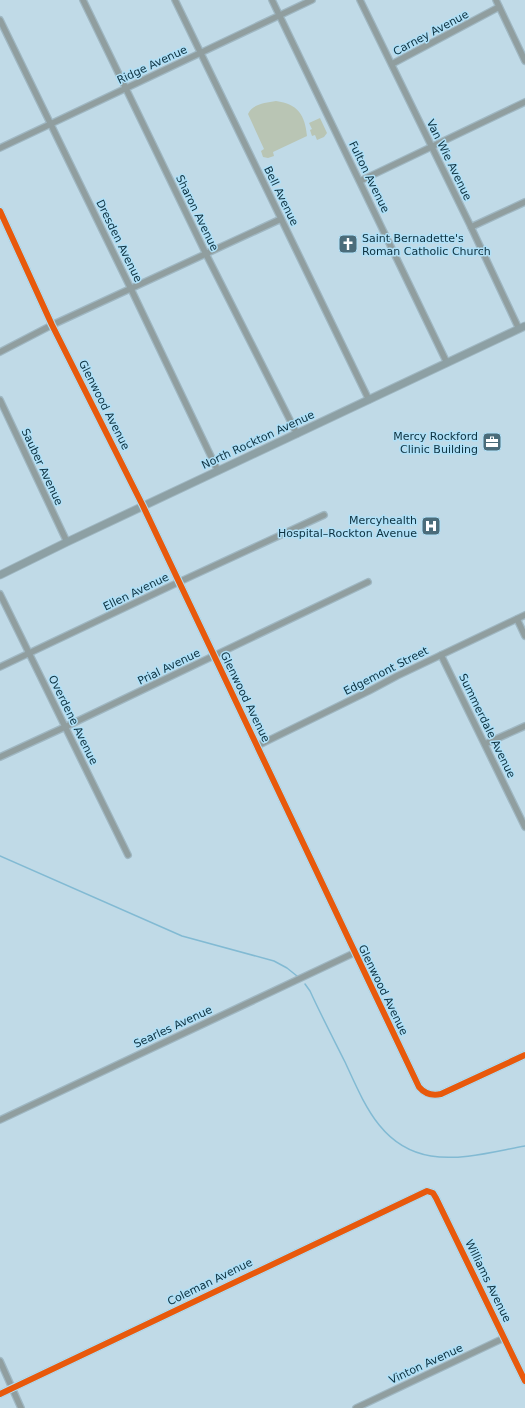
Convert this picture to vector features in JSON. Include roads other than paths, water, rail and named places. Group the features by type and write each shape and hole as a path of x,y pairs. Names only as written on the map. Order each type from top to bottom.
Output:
{"main road":[{"name":"North Rockton Avenue","path":"0,575 143,506 522,328"}],"street":[{"name":"Sharon Avenue","path":"83,0 206,254 298,434"},
{"name":"Bell Avenue","path":"175,0 369,400"},
{"name":"Fulton Avenue","path":"272,0 447,363"},
{"name":"Ridge Avenue","path":"0,148 312,0"},
{"name":"Van Wie Avenue","path":"360,0 522,328"},
{"path":"496,0 525,61"},
{"name":"Carney Avenue","path":"392,64 500,8"},
{"name":"Dresden Avenue","path":"0,20 218,471"},
{"path":"360,181 525,102"},
{"path":"471,227 525,202"},
{"name":"Glenwood Avenue","path":"0,211 52,325 143,506 415,1080 427,1094 441,1094 525,1055"},
{"path":"0,352 52,325 281,219"},
{"name":"Sauber Avenue","path":"0,400 67,542"},
{"name":"Ellen Avenue","path":"0,667 324,515"},
{"name":"Prial Avenue","path":"0,757 66,727 368,582"},
{"name":"Overdene Avenue","path":"0,594 128,856"},
{"name":"Edgemont Street","path":"257,746 525,615"},
{"path":"517,619 525,636"},
{"name":"Summerdale Avenue","path":"441,655 525,827"},
{"path":"484,744 525,726"},
{"name":"Searles Avenue","path":"0,1120 354,953"},
{"name":"Coleman Avenue","path":"0,1394 409,1198 424,1191 430,1191"},
{"name":"Williams Avenue","path":"430,1191 436,1198 525,1382"},
{"name":"Vinton Avenue","path":"356,1408 504,1338"},
{"path":"0,1361 22,1408"}],"waterway":[{"path":"0,856 182,936 274,961 287,968 297,976"},
{"path":"305,984 310,991 367,1108 387,1134 399,1144 414,1151 431,1156 442,1157 478,1155 525,1146"}],"place":[{"name":"Saint Bernadette's Roman Catholic Church","path":"348,244"},
{"name":"Mercy Rockford Clinic Building","path":"492,442"},
{"name":"Mercyhealth Hospital–Rockton Avenue","path":"431,526"}]}
